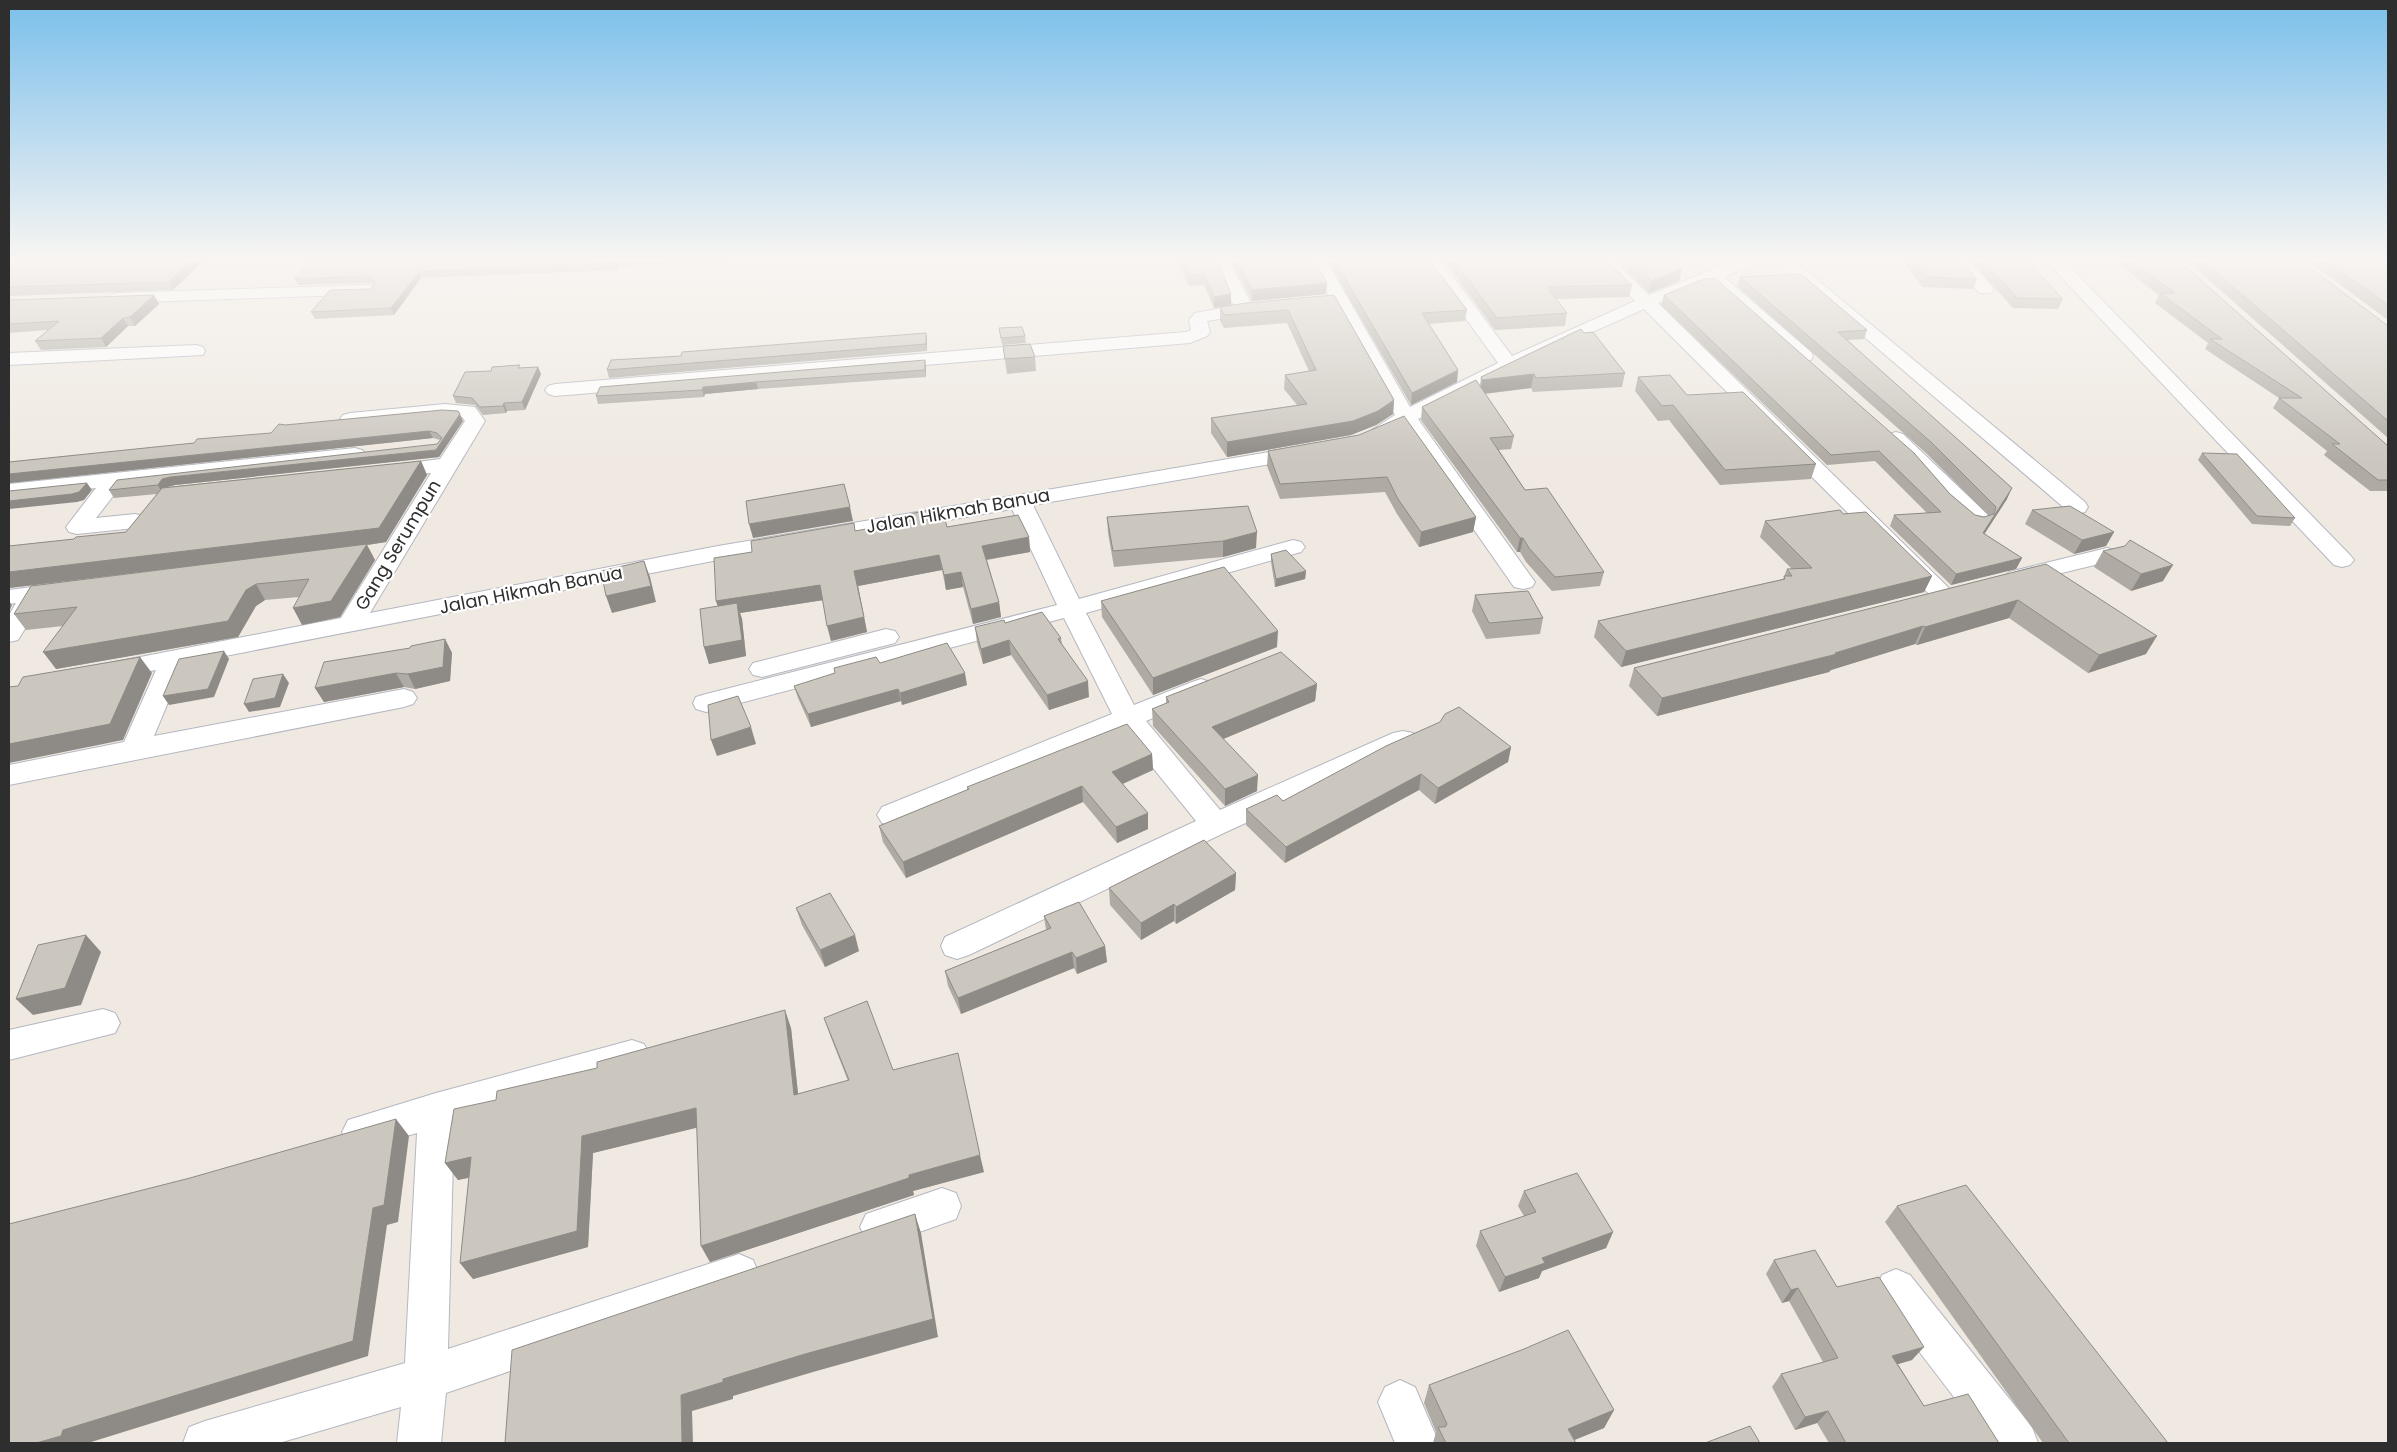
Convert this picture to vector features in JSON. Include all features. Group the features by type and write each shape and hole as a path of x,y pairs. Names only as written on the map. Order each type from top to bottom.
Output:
{"street":[{"path":"555,390 1190,337 1200,334 1199,326"},
{"path":"1345,326 1406,417 1523,582"},
{"path":"1480,326 1509,365"},
{"path":"1357,442 1384,431 1406,417 1509,365 1594,326"},
{"path":"1671,326 1954,593 1916,603"},
{"path":"1769,326 1815,366"},
{"path":"1861,326 2077,506"},
{"path":"2116,326 2342,560"},
{"path":"9,359 196,351"},
{"name":"Gang Serumpun","path":"328,422 445,410 468,411 475,421 349,626"},
{"path":"1881,425 1918,458 1955,498 1979,519"},
{"name":"Jalan Hikmah Banua","path":"86,674 173,660 718,554 1019,500 1323,449"},
{"path":"9,491 376,452"},
{"name":"Gang Serumpun","path":"363,474 447,465"},
{"path":"114,479 77,527 136,521"},
{"path":"1019,500 1067,600 1127,717 1216,824"},
{"path":"762,668 1293,547"},
{"path":"706,704 1067,600 1223,549"},
{"path":"1992,584 2107,554"},
{"path":"9,597 82,588"},
{"path":"9,634 34,594"},
{"path":"145,747 139,745 138,741 173,660"},
{"path":"892,815 1127,717 1220,681"},
{"path":"9,775 404,698"},
{"path":"957,946 1216,824 1427,729"},
{"path":"9,1045 102,1023"},
{"path":"325,1142 662,1046"},
{"path":"419,1443 426,1378 436,1109"},
{"path":"848,1238 942,1206"},
{"path":"205,1443 426,1378 773,1262"},
{"path":"1896,1289 2016,1443"},
{"path":"1400,1402 1417,1443"}],"building":[{"path":"53,326 114,326 101,338 35,341"},
{"path":"1295,326 1352,326 1394,400 1378,411 1353,421 1227,442 1211,418 1307,404 1285,375 1316,370"},
{"path":"1373,326 1430,326 1458,370 1412,393"},
{"path":"1696,326 1769,326 1914,453 1950,494 1975,515 1984,517 1994,514 1996,507 1931,442 1796,326 1862,326 1867,330 1838,332 2012,488 1983,533 2022,558 1956,574 1894,515 1941,512 1879,451 1831,455"},
{"path":"2204,326 2252,326 2388,446 2388,480 2378,480 2332,444 2340,444 2279,398 2302,398 2210,339 2222,339"},
{"path":"2278,326 2388,326 2388,421"},
{"path":"1022,327 1025,336 1001,338 999,328"},
{"path":"1581,329 1584,333 1593,332 1625,373 1536,378 1534,374 1482,380 1481,377"},
{"path":"926,333 926,344 607,370 611,360 681,356 682,352"},
{"path":"1030,344 1035,357 1005,359 1003,346"},
{"path":"925,360 925,370 756,382 703,387 702,390 596,396 600,387"},
{"path":"520,365 518,368 538,367 522,402 504,403 503,406 480,407 472,398 453,396 465,372 491,371 492,367"},
{"path":"1670,375 1687,395 1743,392 1816,464 1725,470 1673,405 1662,406 1638,377"},
{"path":"1476,380 1514,436 1490,438 1525,490 1547,488 1604,572 1555,577 1529,548 1523,538 1520,538 1422,407"},
{"path":"442,410 458,411 460,414 436,450 170,477 162,479 158,485 109,490 117,480 437,444 442,438 437,433 429,431 9,474 9,462 194,443 197,439 271,433 279,424 285,425"},
{"path":"1404,416 1476,517 1421,532 1398,499 1387,477 1280,484 1268,451 1359,435"},
{"path":"2202,453 2237,454 2295,518 2257,516"},
{"path":"421,461 379,528 9,572 9,546 126,532 162,488"},
{"path":"87,483 79,492 72,494 9,501 9,491"},
{"path":"844,484 850,507 749,524 746,501"},
{"path":"1248,506 1257,532 1223,541 1113,551 1107,517"},
{"path":"2070,506 2114,532 2082,540 2032,510"},
{"path":"942,508 947,527 1018,515 1029,537 982,546 999,602 971,609 961,572 944,575 939,555 854,571 864,617 827,626 820,585 716,601 714,558 752,552 751,541 854,523 855,531 910,521 909,514"},
{"path":"1840,510 1843,514 1866,512 1932,576 1626,651 1598,621 1785,579 1784,576 1792,576 1787,569 1812,568 1765,521"},
{"path":"2130,540 2173,565 2141,574 2103,551 2125,546"},
{"path":"367,544 331,601 293,608 309,579 256,584 246,590 228,621 43,652 77,607 14,614 31,586"},
{"path":"1286,550 1306,571 1276,579 1271,554"},
{"path":"644,561 651,586 606,596 601,571"},
{"path":"2046,564 2157,636 2099,655 2018,600 1923,626 1835,653 1837,654 1662,698 1634,668"},
{"path":"1224,567 1278,631 1153,678 1101,601"},
{"path":"1528,591 1543,618 1489,623 1475,595"},
{"path":"737,603 742,640 704,647 700,609"},
{"path":"1042,612 1061,638 1058,639 1088,681 1047,695 1009,640 981,649 975,627 1004,620 1005,623"},
{"path":"445,639 443,667 408,674 396,673 315,688 324,662 410,648 411,646"},
{"path":"947,643 965,673 900,693 898,689 808,714 794,686 835,673 834,668 876,657 880,663"},
{"path":"224,651 208,689 163,696 179,659"},
{"path":"1281,652 1317,684 1212,727 1258,775 1225,789 1152,709 1169,702 1166,697"},
{"path":"140,657 110,724 9,744 9,687 18,686 23,677"},
{"path":"283,674 275,698 244,704 253,679"},
{"path":"738,696 751,727 711,740 708,705"},
{"path":"1459,707 1511,747 1438,788 1421,774 1286,847 1246,809 1277,795 1283,801 1386,746 1440,722 1445,714"},
{"path":"1127,724 1152,754 1112,772 1148,813 1116,827 1082,786 903,862 879,826 969,789 967,787"},
{"path":"1204,840 1236,873 1176,907 1174,904 1141,923 1109,888"},
{"path":"830,893 855,935 820,950 796,908"},
{"path":"1079,902 1105,946 1076,958 1072,952 958,998 945,971 1051,928 1044,916"},
{"path":"86,935 65,988 16,999 38,945"},
{"path":"867,1001 893,1070 958,1053 980,1155 909,1175 909,1178 701,1246 696,1108 582,1136 577,1231 460,1263 471,1157 445,1163 454,1109 496,1100 497,1091 597,1068 597,1062 785,1010 794,1095 849,1080 824,1018"},
{"path":"396,1119 384,1205 373,1208 353,1341 63,1430 61,1436 36,1443 9,1443 9,1224 190,1178"},
{"path":"1577,1173 1613,1232 1542,1258 1545,1263 1505,1277 1480,1231 1536,1212 1524,1191"},
{"path":"1966,1185 2168,1443 2069,1443 1897,1206"},
{"path":"915,1214 933,1319 805,1354 723,1379 723,1382 681,1395 682,1443 505,1443 512,1350"},
{"path":"1815,1250 1837,1287 1879,1277 1924,1347 1892,1356 1924,1406 1968,1394 1999,1443 1846,1443 1828,1411 1805,1417 1781,1374 1838,1358 1798,1288 1791,1290 1774,1260"},
{"path":"1568,1330 1614,1410 1568,1429 1576,1443 1446,1443 1438,1427 1445,1427 1447,1424 1429,1385"},
{"path":"1750,1426 1760,1443 1705,1443"}]}
